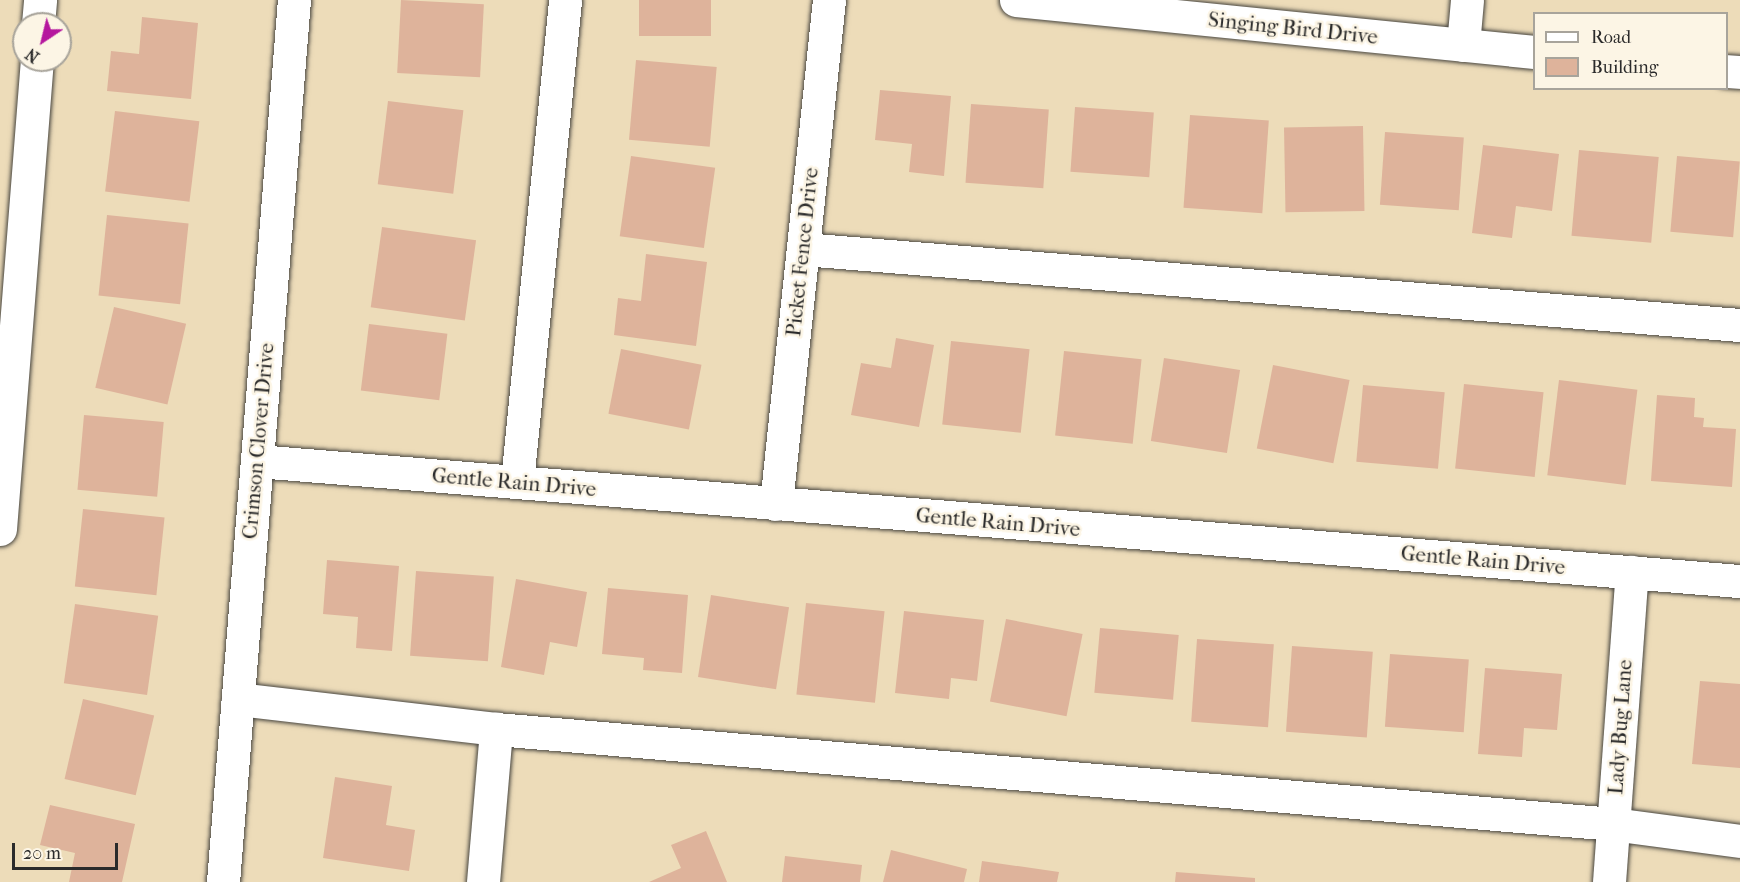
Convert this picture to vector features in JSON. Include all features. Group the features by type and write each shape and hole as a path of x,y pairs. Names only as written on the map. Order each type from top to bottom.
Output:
{"street":[{"name":"Crimson Clover Drive","path":"223,882 294,0"},
{"path":"518,482 565,0"},
{"name":"Picket Fence Drive","path":"776,504 829,0"},
{"name":"Singing Bird Drive","path":"1016,0 1533,52"},
{"path":"1463,45 1467,0"},
{"path":"0,529 36,72"},
{"path":"803,249 1740,325"},
{"name":"Gentle Rain Drive","path":"257,460 1740,581"},
{"name":"Lady Bug Lane","path":"1609,882 1632,572"},
{"path":"238,699 496,729 1613,824 1740,841"},
{"path":"483,882 496,729"}],"building":[{"path":"401,0 484,4 480,77 397,73"},
{"path":"639,0 711,0 711,36 639,36"},
{"path":"142,17 198,23 191,99 107,91 111,51 139,54"},
{"path":"636,60 717,67 710,147 629,140"},
{"path":"880,90 951,96 944,176 909,172 912,144 875,140"},
{"path":"388,101 463,110 453,194 378,184"},
{"path":"971,104 1049,109 1043,188 965,183"},
{"path":"1075,107 1154,113 1149,177 1070,172"},
{"path":"115,111 199,121 189,202 105,191"},
{"path":"1190,115 1269,121 1262,213 1184,208"},
{"path":"1363,126 1364,211 1285,212 1284,127"},
{"path":"1385,132 1464,138 1459,210 1380,205"},
{"path":"1483,145 1559,154 1552,211 1516,206 1512,238 1472,233"},
{"path":"1579,150 1659,157 1651,243 1572,236"},
{"path":"631,156 715,168 704,248 620,236"},
{"path":"1677,156 1740,161 1733,237 1670,232"},
{"path":"107,215 189,224 180,304 99,296"},
{"path":"382,227 476,240 465,320 371,307"},
{"path":"646,254 707,262 696,346 614,335 618,298 641,301"},
{"path":"114,307 186,324 167,405 95,388"},
{"path":"369,324 447,334 439,400 361,391"},
{"path":"896,338 934,345 919,427 851,415 861,363 891,368"},
{"path":"951,341 1030,349 1021,433 942,425"},
{"path":"621,349 701,365 689,429 608,414"},
{"path":"1064,351 1142,359 1133,444 1055,436"},
{"path":"1164,358 1240,370 1227,453 1151,441"},
{"path":"1273,365 1350,380 1333,463 1257,448"},
{"path":"1559,380 1637,390 1626,485 1547,475"},
{"path":"1464,384 1544,392 1535,477 1455,469"},
{"path":"1363,385 1445,392 1438,469 1356,462"},
{"path":"1657,395 1695,398 1694,417 1704,418 1703,427 1736,429 1732,487 1651,481"},
{"path":"84,415 164,422 157,497 77,490"},
{"path":"83,509 165,518 156,595 75,587"},
{"path":"327,560 399,566 392,651 356,648 358,617 323,614"},
{"path":"416,571 494,576 488,661 410,656"},
{"path":"516,579 587,592 577,647 550,642 544,675 501,667"},
{"path":"608,588 688,595 682,673 643,670 644,658 602,654"},
{"path":"711,595 789,607 776,689 698,677"},
{"path":"806,603 885,611 875,703 796,694"},
{"path":"75,604 158,616 147,695 64,683"},
{"path":"904,611 984,620 977,681 951,678 949,699 895,693"},
{"path":"1006,619 1083,634 1067,716 990,701"},
{"path":"1100,628 1179,635 1173,700 1094,693"},
{"path":"1197,639 1274,644 1268,727 1191,722"},
{"path":"1292,646 1373,652 1367,737 1286,732"},
{"path":"1390,654 1469,660 1464,732 1385,727"},
{"path":"1485,668 1562,674 1557,730 1524,728 1522,757 1478,754"},
{"path":"1700,681 1740,684 1740,768 1692,764"},
{"path":"83,699 154,715 136,795 65,779"},
{"path":"335,777 392,786 386,825 415,830 409,871 323,858"},
{"path":"50,805 135,824 122,882 69,882 75,853 40,845"},
{"path":"706,831 727,882 649,882 681,868 671,845"},
{"path":"891,850 967,869 964,882 883,882"},
{"path":"785,856 862,865 860,882 782,882"},
{"path":"982,861 1059,872 1057,882 979,882"},
{"path":"1176,872 1255,878 1255,882 1175,882"}]}
